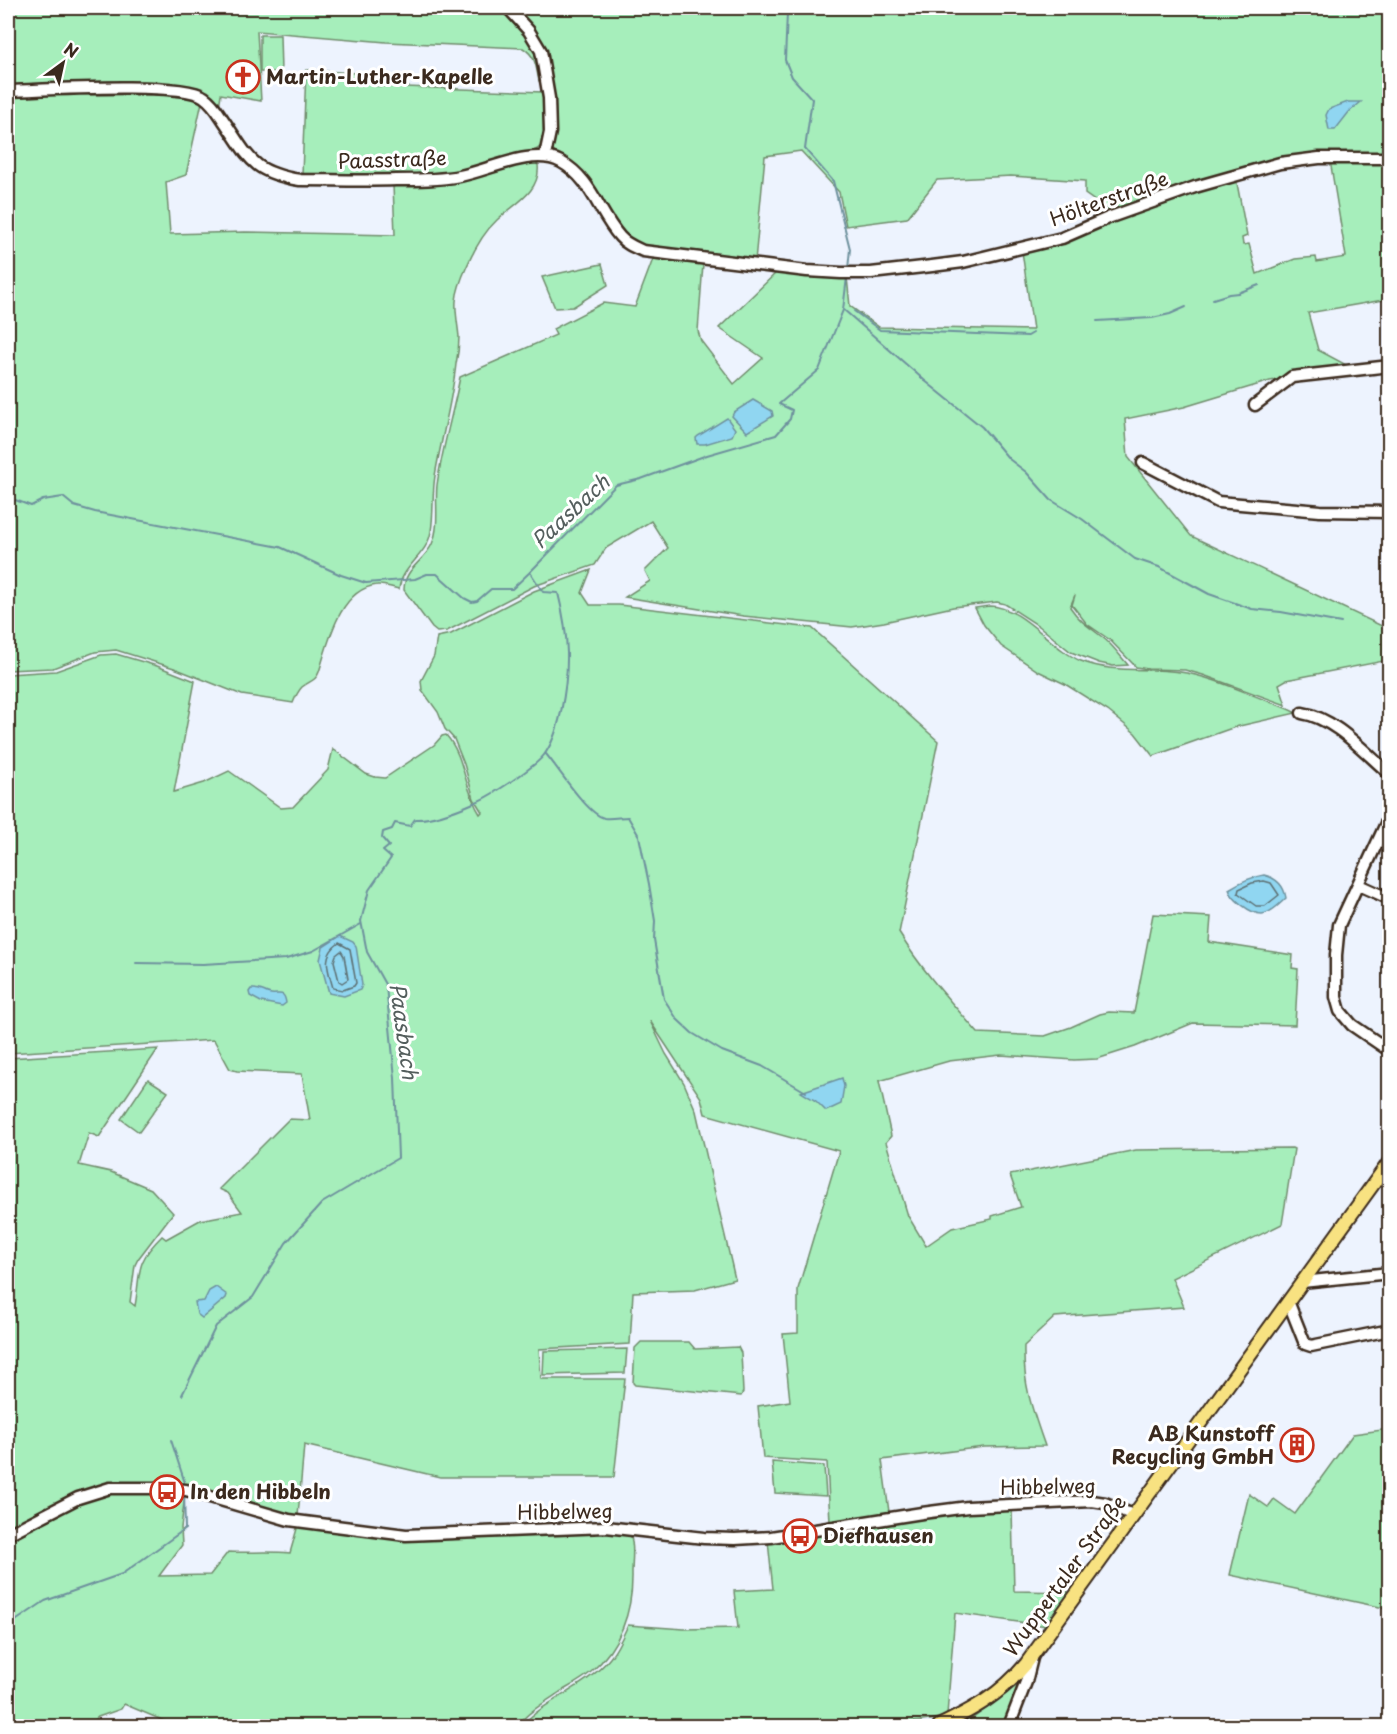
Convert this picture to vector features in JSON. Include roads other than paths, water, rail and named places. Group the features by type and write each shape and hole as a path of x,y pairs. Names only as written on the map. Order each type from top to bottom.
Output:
{"main road":[{"name":"Wuppertaler Straße","path":"939,1726 977,1707 998,1693 1033,1655 1389,1161"}],"street":[{"path":"508,8 529,31 541,51 549,98 550,132 545,156"},
{"name":"Paasstraße","path":"8,91 164,88 196,92 212,102 252,161 262,170 280,177 300,180 435,180 545,156"},
{"name":"Hölterstraße","path":"545,156 576,172 588,185 620,237 643,251 749,265 841,273 963,262 1062,238 1108,218 1195,187 1280,163 1320,158 1389,158"},
{"path":"1255,405 1292,377 1389,366"},
{"path":"1143,463 1192,491 1218,502 1311,510 1389,512"},
{"path":"1302,713 1315,715 1331,724 1389,774"},
{"path":"1389,815 1339,925 1336,955 1336,998 1344,1018 1389,1051"},
{"path":"1359,885 1389,899"},
{"path":"1302,1282 1389,1273"},
{"path":"1288,1301 1305,1344 1311,1346 1389,1330"},
{"name":"Hibbelweg","path":"8,1534 78,1498 110,1488 191,1491 289,1520 406,1535 606,1527 704,1538 741,1539 771,1537 968,1507 1092,1501 1105,1503 1133,1515"},
{"path":"1009,1726 1026,1682 1033,1655"}],"water":[{"path":"1348,102 1361,102 1349,112 1335,130 1329,130 1326,115 1329,109"},
{"path":"753,400 772,411 773,416 747,432 732,416 734,412"},
{"path":"727,418 735,429 732,436 697,444 698,436"},
{"path":"1264,875 1279,883 1286,898 1262,914 1242,905 1233,897 1229,889 1246,880"},
{"path":"340,936 353,942 356,946 362,985 360,990 344,996 329,993 320,960 323,947"},
{"path":"251,989 281,994 286,1003 282,1006 261,1002 250,996"},
{"path":"842,1078 844,1086 841,1104 826,1111 816,1101 801,1092"},
{"path":"216,1287 227,1295 226,1298 202,1318 197,1314 195,1302 204,1301 209,1291"}],"waterway":[{"name":"Paasbach","path":"791,8 787,13 785,60 792,77 812,99 805,149 833,181 850,249 848,269"},
{"name":"Paasbach","path":"182,1395 216,1326 253,1297 286,1243 322,1203 398,1158 395,1078 386,986 367,952 361,921 369,890 391,858 383,851 389,846 382,838 383,832 392,829 395,823 410,826 415,819 446,814 483,799 532,767 550,745 564,696 567,667 566,638 558,593 543,592 530,572 616,485 776,435 790,419 792,410 779,404 819,370 843,310 847,277"},
{"path":"1213,299 1259,285"},
{"path":"1097,321 1152,318 1186,307"},
{"path":"844,310 982,427 1009,459 1026,472 1051,500 1082,519 1135,559 1159,567 1209,594 1252,609 1341,623"},
{"path":"854,311 880,330 1028,336 1033,333"},
{"path":"8,498 31,506 43,500 63,497 74,506 95,512 280,547 341,575 366,583 415,579 427,574 437,574 464,598 472,602 477,601 491,589 512,589 530,572"},
{"path":"546,754 589,808 604,818 628,817 639,836 655,921 654,940 664,999 677,1019 692,1033 722,1051 762,1066 806,1092"},
{"path":"136,963 203,964 286,959 313,951 361,924"},
{"name":"Paasbach","path":"171,1440 184,1480 184,1487"},
{"name":"Paasbach","path":"8,1626 45,1601 122,1574 185,1529 184,1493"}],"place":[{"name":"Martin-Luther-Kapelle","path":"243,77"},
{"name":"AB Kunstoff Recycling GmbH","path":"1297,1445"},
{"name":"In den Hibbeln","path":"167,1492"},
{"name":"Diefhausen","path":"800,1536"}]}
